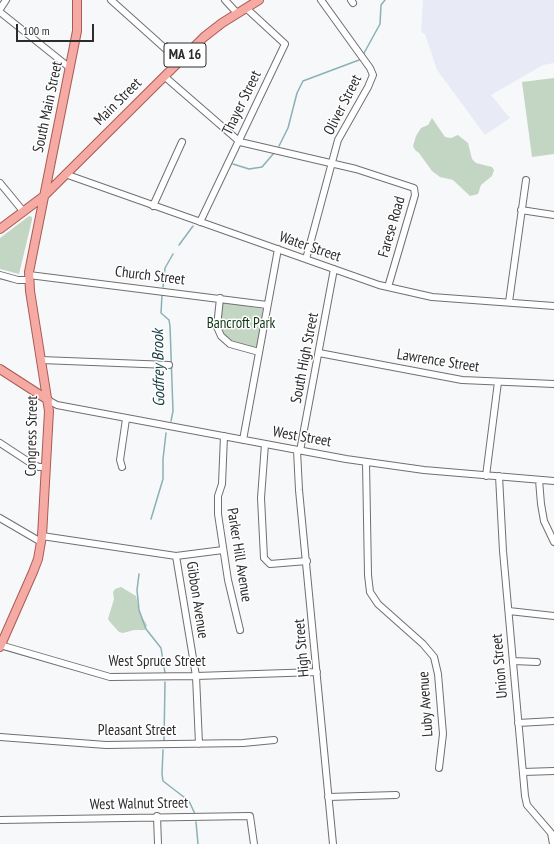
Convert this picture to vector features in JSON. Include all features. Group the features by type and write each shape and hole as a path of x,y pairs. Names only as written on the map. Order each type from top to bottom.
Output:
{"main road":[{"name":"South Main Street","path":"44,196 77,31 77,0"},
{"name":"Main Street","path":"0,229 44,196 209,32 259,0"},
{"name":"Congress Street","path":"0,646 33,572 41,539 49,424 48,400 29,277 44,196"},
{"path":"0,369 48,400"}],"street":[{"path":"0,9 6,0"},
{"path":"113,0 179,61"},
{"path":"225,0 237,13"},
{"name":"Oliver Street","path":"306,259 340,135 368,87 373,75 370,68 321,0"},
{"name":"Thayer Street","path":"200,222 285,44 246,8"},
{"path":"0,12 70,68"},
{"path":"164,76 238,141 332,163"},
{"path":"153,206 182,142"},
{"name":"Farese Road","path":"332,163 376,174 411,186 415,191 388,287"},
{"name":"Water Street","path":"65,174 388,287 432,297 554,306"},
{"path":"509,302 526,180"},
{"path":"0,183 23,211"},
{"path":"521,210 554,214"},
{"path":"244,440 278,249"},
{"name":"South High Street","path":"299,450 319,353 334,269"},
{"name":"Church Street","path":"0,275 18,280 29,277 220,298 267,306"},
{"path":"220,298 217,325 220,335 230,344 259,352"},
{"name":"Lawrence Street","path":"319,353 451,378 498,382 554,384"},
{"path":"41,360 169,365"},
{"path":"486,476 498,382"},
{"name":"West Street","path":"48,400 57,405 126,419 366,462 424,470 554,481"},
{"path":"122,467 121,454 126,419"},
{"name":"Parker Hill Avenue","path":"224,436 222,484 217,502 223,550 240,630"},
{"path":"0,443 32,464 39,467 46,467"},
{"path":"265,444 261,498 264,558 270,564 307,561"},
{"name":"High Street","path":"299,450 299,490 333,844"},
{"name":"Luby Avenue","path":"366,462 368,575 370,593 378,604 423,644 434,657 438,674 443,734 439,768"},
{"name":"Union Street","path":"499,476 522,772 527,805 546,826 553,843"},
{"path":"539,480 544,522 554,542"},
{"path":"0,518 41,539 176,556 223,550"},
{"name":"Gibbon Avenue","path":"176,556 196,676 199,744"},
{"path":"509,611 554,616"},
{"name":"West Spruce Street","path":"0,646 106,676 196,676 317,672"},
{"path":"513,661 537,662"},
{"path":"518,723 554,721"},
{"name":"Pleasant Street","path":"0,737 106,745 199,744 274,740"},
{"path":"522,772 554,771"},
{"path":"328,797 396,795"},
{"path":"157,816 158,844"},
{"name":"West Walnut Street","path":"0,820 157,816 250,816 254,844"}],"shaded area":[{"path":"423,0 554,0 554,63 543,65 491,95 510,118 485,135 437,70 425,34 421,32"}],"green space":[{"path":"554,78 554,154 532,157 522,82"},
{"path":"432,118 445,137 451,138 458,135 468,143 472,159 476,163 492,167 494,170 492,176 481,185 478,194 470,196 453,180 440,177 432,171 419,153 415,150 413,146 416,136 421,128 428,125"},
{"path":"29,216 32,217 32,220 19,274 0,269 0,238"},
{"name":"Bancroft Park","path":"223,302 263,309 258,345 256,348 232,342 224,335 220,324"},
{"path":"121,587 136,596 140,614 147,625 145,630 134,630 123,633 119,632 108,619 114,599 113,592 115,589"}],"waterway":[{"name":"Godfrey Brook","path":"363,55 380,24 381,5 385,0"},
{"name":"Godfrey Brook","path":"279,146 288,128 297,93 303,81 359,60"},
{"name":"Godfrey Brook","path":"233,164 249,169 262,167 274,153"},
{"name":"Godfrey Brook","path":"179,245 193,226"},
{"name":"Godfrey Brook","path":"163,287 165,268 173,254"},
{"name":"Godfrey Brook","path":"162,295 161,313 169,320 170,326 173,411 171,421"},
{"name":"Godfrey Brook","path":"151,519 163,479 163,459 166,433"},
{"name":"Godfrey Brook","path":"139,574 137,590 139,610 146,629 161,648 165,673"},
{"name":"Godfrey Brook","path":"164,741 165,682"},
{"name":"Godfrey Brook","path":"163,750 163,781 189,801 195,814"},
{"name":"Godfrey Brook","path":"196,822 198,844"}]}
